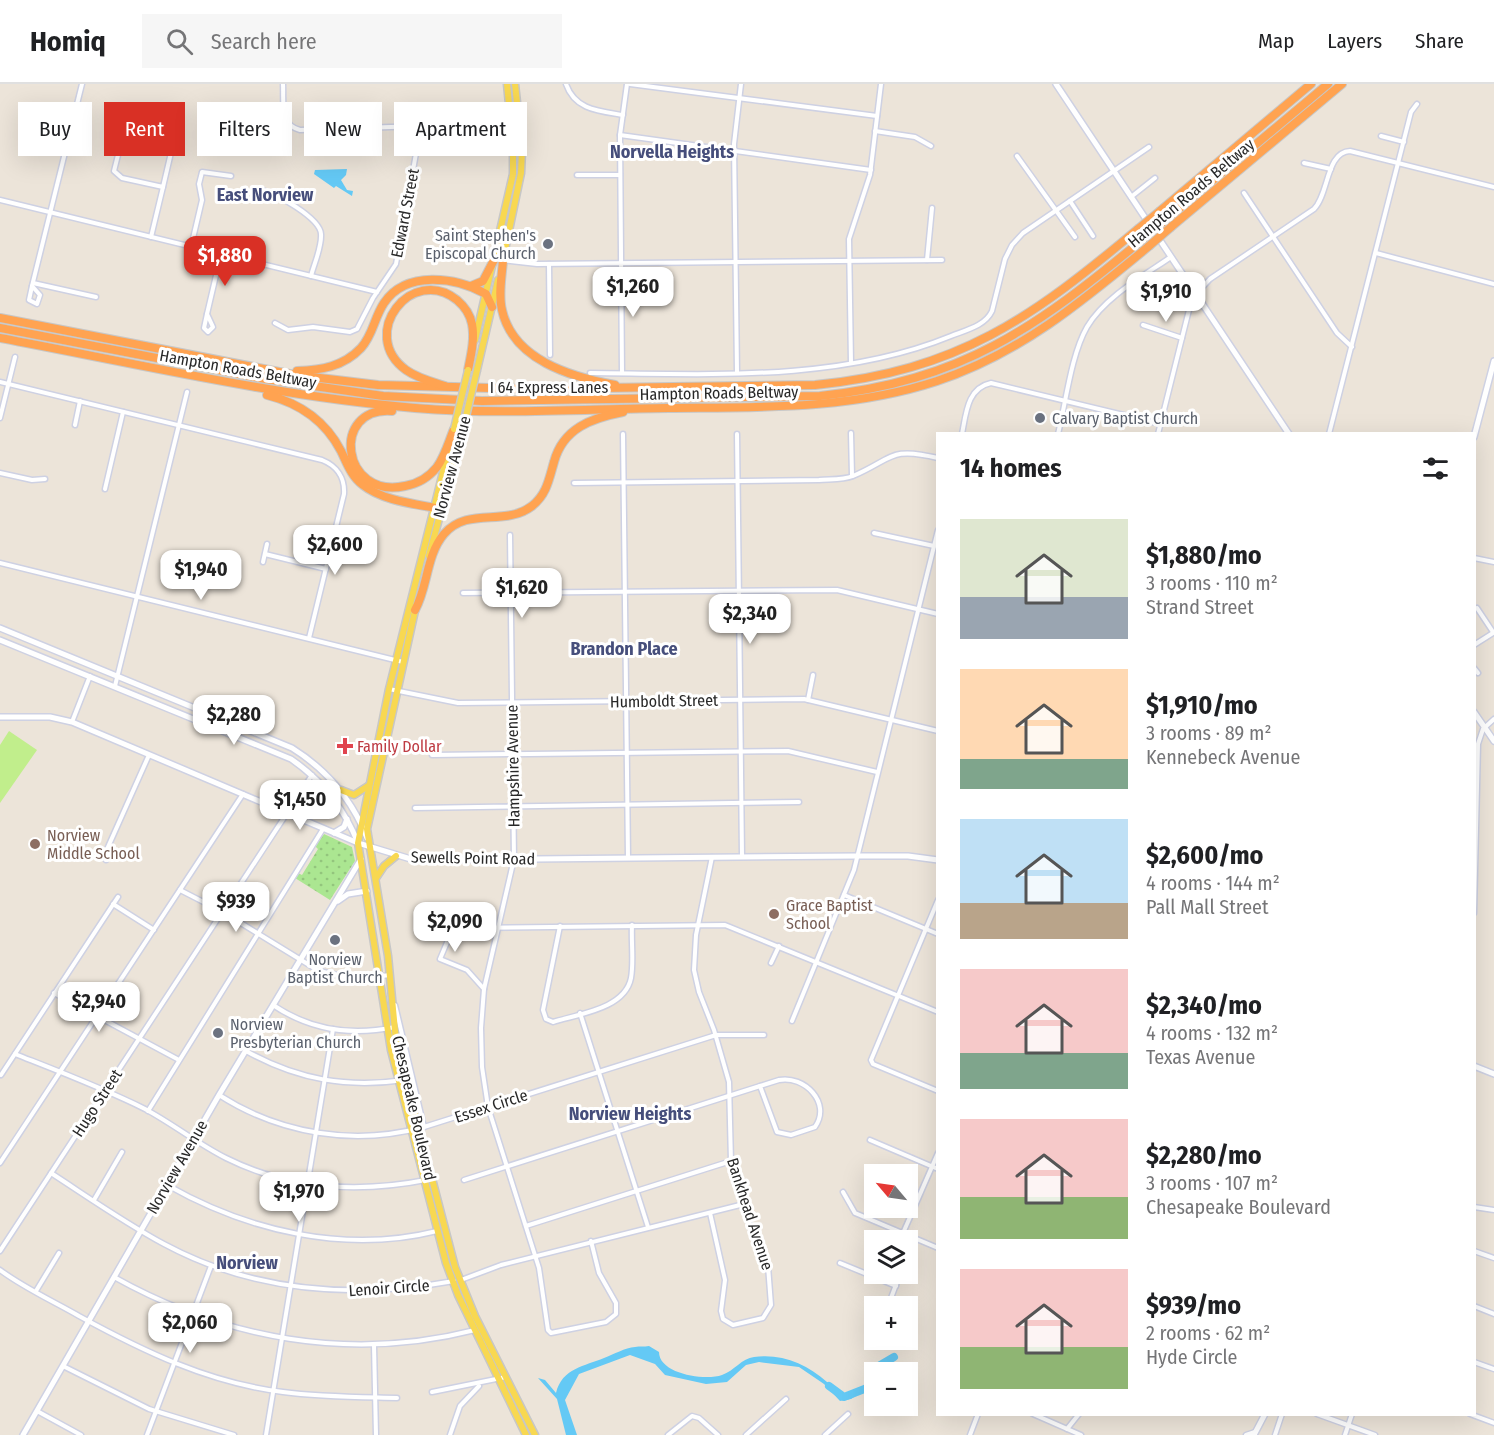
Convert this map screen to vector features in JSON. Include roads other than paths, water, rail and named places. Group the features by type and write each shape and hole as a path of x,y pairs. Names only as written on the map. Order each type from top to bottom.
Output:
{"highway":[{"name":"Hampton Roads Beltway","path":"0,318 278,371 378,385 452,389 637,388 815,385 860,380 928,363 991,337 1031,314 1064,290 1311,84"},
{"name":"I 64 Express Lanes","path":"0,328 266,379 383,396 482,401 820,396 871,389 923,376 998,345 1061,306 1328,84"},
{"name":"Hampton Roads Beltway","path":"0,338 312,397 419,409 823,404 873,398 937,381 990,359 1047,326 1088,297 1342,84"},
{"path":"1308,112 1325,104 1349,84"},
{"path":"468,287 483,281 499,259"},
{"path":"499,259 501,307 509,329 518,342 536,357 570,374 637,388"},
{"path":"278,371 327,369 346,360 367,342 387,299 407,284 430,279 468,287 486,294 492,307"},
{"path":"452,389 415,375 394,358 388,345 387,331 397,306 413,294 427,291 447,294 458,302 469,314 472,325 472,370"},
{"path":"193,375 282,399 299,406 326,428 352,475 361,484 384,496 438,509"},
{"path":"415,610 422,598 433,554 446,532 472,518 505,517 528,508 547,487 556,455 570,434 590,420 635,408"},
{"path":"419,409 382,411 369,415 358,424 351,438 351,453 356,468 365,478 393,488 420,481 436,468 458,429"}],"main road":[{"name":"Norview Avenue","path":"507,84 509,102"},
{"name":"Norview Avenue","path":"515,84 517,102"},
{"path":"1056,84 1288,432"},
{"name":"Norview Avenue","path":"472,370 492,307 513,174 512,156"},
{"name":"Norview Avenue","path":"370,848 368,822 438,509 472,370 486,294 499,259 521,173 520,156"},
{"path":"1475,432 1494,361"},
{"name":"Norview Avenue","path":"358,843 360,822 389,689 438,509"},
{"name":"Chesapeake Boulevard","path":"0,628 278,740 315,763 341,790 360,822 370,848 390,975 402,1080"},
{"name":"Chesapeake Boulevard","path":"0,640 275,750 312,775 332,795 347,819 362,858 387,1029 418,1128 437,1231 456,1281 524,1435"},
{"path":"1476,715 1494,741"},
{"name":"Sewells Point Road","path":"0,717 50,717 72,722 370,848 396,856 425,861 742,856 908,856 936,860"},
{"path":"275,750 278,740"},
{"path":"341,790 354,795 368,785"},
{"path":"334,833 343,827 347,819"},
{"path":"376,879 384,866 396,856"},
{"name":"Norview Avenue","path":"23,1435 219,1095 362,858"},
{"path":"336,902 348,894 367,891"},
{"path":"1476,1067 1494,1074"},
{"name":"Chesapeake Boulevard","path":"428,1180 456,1281"},
{"name":"Chesapeake Boulevard","path":"478,1329 506,1377 535,1435"},
{"path":"1255,1433 1264,1416"}],"street":[{"path":"82,84 33,284 96,297"},
{"path":"283,84 284,117 288,124 296,129 394,127"},
{"path":"566,84 574,99 584,107 623,115"},
{"path":"622,374 620,135 628,84 877,116"},
{"path":"737,372 734,151 741,84"},
{"path":"851,363 850,231 871,170 881,84"},
{"path":"1330,432 1411,112 1418,104"},
{"path":"151,237 163,187 173,144 172,138 138,119 132,119 124,129 114,168 115,174 163,187"},
{"path":"875,131 915,137 931,146"},
{"path":"620,135 871,170"},
{"path":"1381,136 1404,142"},
{"path":"590,373 737,372 851,363 927,345 984,322 992,310 1005,259 1017,239 1149,147"},
{"path":"1159,432 1182,338 1196,294 1210,279 1318,205 1336,156 1347,151 1494,187"},
{"name":"Edward Street","path":"275,323 288,330 313,327 353,332 377,292 392,273 399,254 416,156"},
{"path":"1017,156 1074,237"},
{"path":"1304,162 1331,169"},
{"path":"191,247 202,200 199,184 202,172 231,176"},
{"path":"577,175 620,175"},
{"path":"1131,197 1155,178"},
{"path":"261,190 280,196 319,226 322,237 311,276"},
{"path":"1244,194 1337,333 1352,347"},
{"path":"0,200 377,292"},
{"path":"1070,201 1093,236"},
{"path":"927,260 932,208"},
{"path":"1376,252 1494,284"},
{"path":"207,314 221,254"},
{"path":"1058,432 1081,340 1090,322 1134,282 1171,257"},
{"path":"499,259 522,264 942,260"},
{"path":"549,264 550,355"},
{"path":"1143,325 1182,338"},
{"path":"0,418 15,357"},
{"path":"0,382 328,462 342,479 344,494 309,638"},
{"path":"963,432 972,396 986,384 998,384 1161,424"},
{"path":"115,686 187,392"},
{"path":"75,425 80,402"},
{"path":"105,489 123,412"},
{"path":"851,433 852,476"},
{"path":"623,434 628,858"},
{"path":"737,434 742,856"},
{"path":"574,483 819,480 852,476 894,453 909,452 936,458"},
{"path":"0,473 32,480 45,479"},
{"path":"874,533 934,546"},
{"name":"Hampshire Avenue","path":"510,535 514,860 484,989 482,1048 488,1107 536,1256 548,1330 551,1333 606,1322 613,1318 617,1307 599,1273 591,1241"},
{"path":"792,1021 858,856 936,538"},
{"path":"263,562 267,544"},
{"path":"265,554 326,569"},
{"path":"1476,558 1494,561"},
{"path":"0,563 403,662"},
{"path":"463,594 837,590 936,614"},
{"path":"1476,644 1493,633 1478,608"},
{"path":"808,700 813,675"},
{"path":"72,722 90,676"},
{"name":"Humboldt Street","path":"389,689 448,702 808,700 936,731"},
{"path":"1476,828 1478,744 1485,727 1494,719"},
{"path":"432,755 800,753 878,772"},
{"path":"106,860 108,848 149,755"},
{"name":"Hugo Street","path":"0,1251 312,775"},
{"path":"0,1163 243,794"},
{"path":"415,808 799,802"},
{"path":"148,1111 322,829"},
{"name":"Bankhead Avenue","path":"710,1213 724,1280 721,1311 723,1319 733,1325 759,1319 766,1315 771,1305 770,1273 766,1258 753,1236 730,1161 731,1095 716,1035 696,981 693,958 712,857"},
{"path":"180,890 222,912 319,971 343,978 390,975"},
{"path":"844,895 936,933"},
{"path":"1,1075 117,897"},
{"path":"113,904 154,930"},
{"path":"936,904 872,1057 873,1064 936,1090"},
{"path":"560,926 543,1014 546,1019 553,1022 613,1002 626,991 632,974 632,925"},
{"path":"484,989 467,970 444,962 440,957 448,940 462,930 560,926 730,926 936,1011"},
{"path":"771,963 779,946"},
{"path":"391,990 418,1128"},
{"path":"54,993 179,1060"},
{"path":"273,1005 304,1022 333,1029 355,1032 395,1027"},
{"path":"580,1013 648,1227"},
{"path":"266,1435 333,1029"},
{"name":"Essex Circle","path":"219,1095 262,1118 316,1132 360,1136 418,1128 716,1035 764,1035"},
{"path":"246,1051 278,1068 325,1081 369,1084 402,1080"},
{"path":"15,1054 148,1111 193,1140 248,1167 307,1183 360,1188 428,1180"},
{"path":"464,1180 760,1086 790,1079 806,1084 812,1091 820,1115 818,1123 812,1129 791,1135 780,1134 771,1123 760,1086"},
{"path":"870,1140 936,1168"},
{"path":"93,1200 122,1152"},
{"path":"904,1230 936,1157"},
{"path":"526,1226 730,1161"},
{"name":"Lenoir Circle","path":"51,1173 140,1231 211,1266 291,1287 334,1292 378,1292 456,1281 501,1264 744,1204"},
{"path":"167,1185 238,1219 299,1234 376,1239 437,1231"},
{"path":"843,1192 849,1207 855,1213 896,1230"},
{"path":"1476,1207 1494,1210"},
{"path":"918,1239 936,1247"},
{"path":"1476,1252 1494,1258"},
{"path":"36,1291 59,1253"},
{"path":"840,1263 896,1286 892,1296"},
{"path":"147,1435 211,1266"},
{"path":"0,1270 138,1348 225,1380 273,1390 326,1396 397,1398"},
{"path":"0,1280 6,1274"},
{"path":"114,1277 193,1315 240,1330 282,1339 315,1343 374,1345 427,1340 478,1329"},
{"path":"1476,1307 1494,1314"},
{"path":"374,1345 376,1435"},
{"path":"1476,1363 1494,1369"},
{"path":"63,1366 114,1394 156,1412 234,1435"},
{"path":"432,1392 506,1377"},
{"path":"450,1435 458,1411 466,1398 485,1383"},
{"path":"746,1435 786,1399"},
{"path":"37,1411 81,1435"},
{"path":"825,1435 848,1414"},
{"path":"970,1435 977,1416"},
{"path":"1038,1416 1081,1435"},
{"path":"1068,1429 1078,1416"},
{"path":"1275,1435 1281,1416"},
{"path":"1322,1416 1375,1435"},
{"path":"1345,1435 1351,1416"},
{"path":"1475,1416 1494,1424"},
{"path":"668,1435 690,1417 699,1418 718,1435"},
{"path":"1246,1435 1255,1433"}],"water":[{"path":"347,169 346,175 341,180 347,190 353,191 352,196 336,186 334,188 314,174 315,170"},
{"path":"649,1346 659,1352 666,1366 684,1374 714,1377 730,1371 750,1358 764,1356 784,1358 802,1365 849,1397 864,1391 851,1399 840,1401 824,1384 799,1367 759,1362 746,1365 727,1382 706,1384 665,1375 655,1364 630,1355 579,1374 565,1400 577,1435 566,1435 557,1399 538,1378 545,1380 556,1393 563,1378 575,1369 637,1347"}],"waterway":[{"path":"829,1386 844,1397 872,1386 872,1374 877,1367 894,1357"}],"place":[{"name":"Saint Stephen's Episcopal Church","path":"548,244"},
{"name":"Calvary Baptist Church","path":"1040,418"},
{"name":"Family Dollar","path":"345,746"},
{"name":"Norview Middle School","path":"35,844"},
{"name":"Grace Baptist School","path":"774,914"},
{"name":"Norview Baptist Church","path":"335,940"},
{"name":"Norview Presbyterian Church","path":"218,1033"}],"district":[{"name":"Norvella Heights","path":"672,152"},
{"name":"East Norview","path":"265,195"},
{"name":"Brandon Place","path":"624,649"},
{"name":"Norview Heights","path":"630,1114"},
{"name":"Norview","path":"247,1263"}]}
